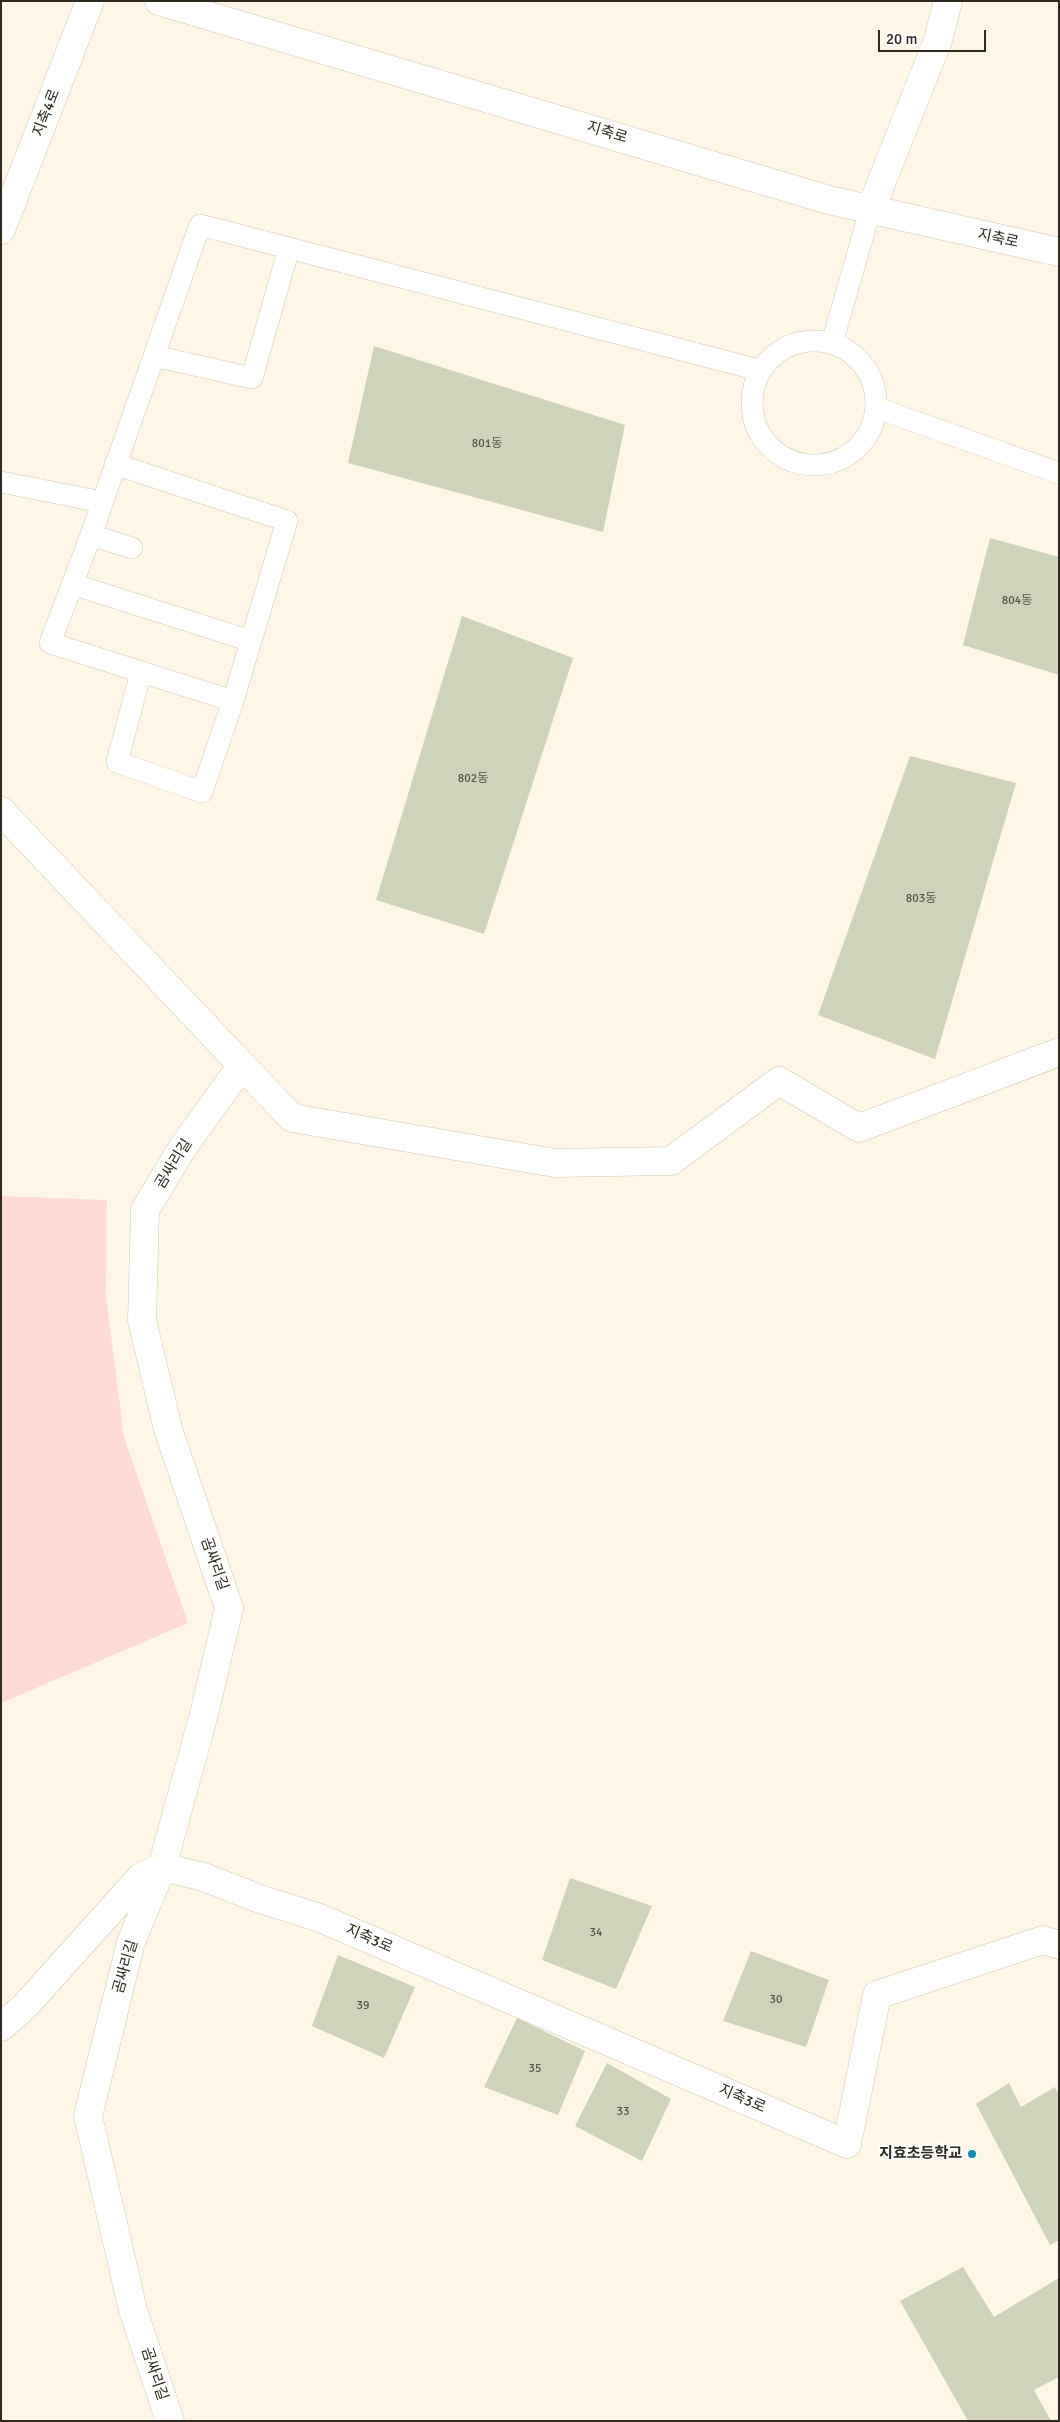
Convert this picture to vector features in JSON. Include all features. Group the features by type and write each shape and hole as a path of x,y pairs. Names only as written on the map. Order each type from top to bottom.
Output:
{"street":[{"name":"지축4로","path":"2,226 90,1"},
{"name":"지축로","path":"159,1 870,211 1059,252"},
{"path":"870,211 938,40 948,1"},
{"path":"1,810 292,1118 555,1163 672,1161 779,1081 859,1128 1059,1052"},
{"name":"곰싸리길","path":"170,2421 133,2310 88,2116 132,1942 162,1867 204,1714 229,1608 168,1428 142,1320 145,1210 184,1147 242,1065"},
{"path":"1,2027 25,2006 141,1877 162,1867"},
{"name":"지축3로","path":"162,1867 204,1876 257,1898 320,1918 847,2144 877,1995 1043,1940 1059,1945"}],"lane":[{"path":"832,343 870,211"},
{"path":"233,702 50,643 91,535 200,226 758,370"},
{"path":"154,356 252,378 289,248"},
{"path":"812,340 832,343 851,352 866,367 874,386 877,408 872,427 861,445 844,458 825,464 804,465 785,458 769,446 757,429 752,409 753,388 758,370 775,354 792,344 812,340"},
{"path":"877,408 1059,474"},
{"path":"115,464 287,521 233,702 202,792 117,762 141,672"},
{"path":"1,482 102,502"},
{"path":"91,535 132,548"},
{"path":"72,584 251,641"}],"shaded area":[{"path":"1,1196 107,1200 106,1296 124,1437 188,1623 1,1703"}],"building":[{"path":"374,346 625,425 603,532 348,463"},
{"path":"990,538 1059,557 1059,675 963,645"},
{"path":"462,616 573,658 484,934 376,900"},
{"path":"910,756 1016,783 935,1059 818,1015"},
{"path":"570,1878 652,1906 616,1989 542,1960"},
{"path":"751,1951 829,1980 806,2047 723,2021"},
{"path":"338,1955 415,1987 384,2058 312,2026"},
{"path":"517,2018 585,2051 558,2115 484,2087"},
{"path":"607,2063 671,2099 642,2161 575,2126"},
{"path":"1009,2083 1021,2107 1055,2087 1059,2095 1059,2240 1050,2245 976,2104"},
{"path":"963,2267 994,2317 1059,2278 1059,2377 1034,2390 1051,2421 968,2421 900,2301"}],"place":[{"name":"지효초등학교","path":"972,2154"}]}
